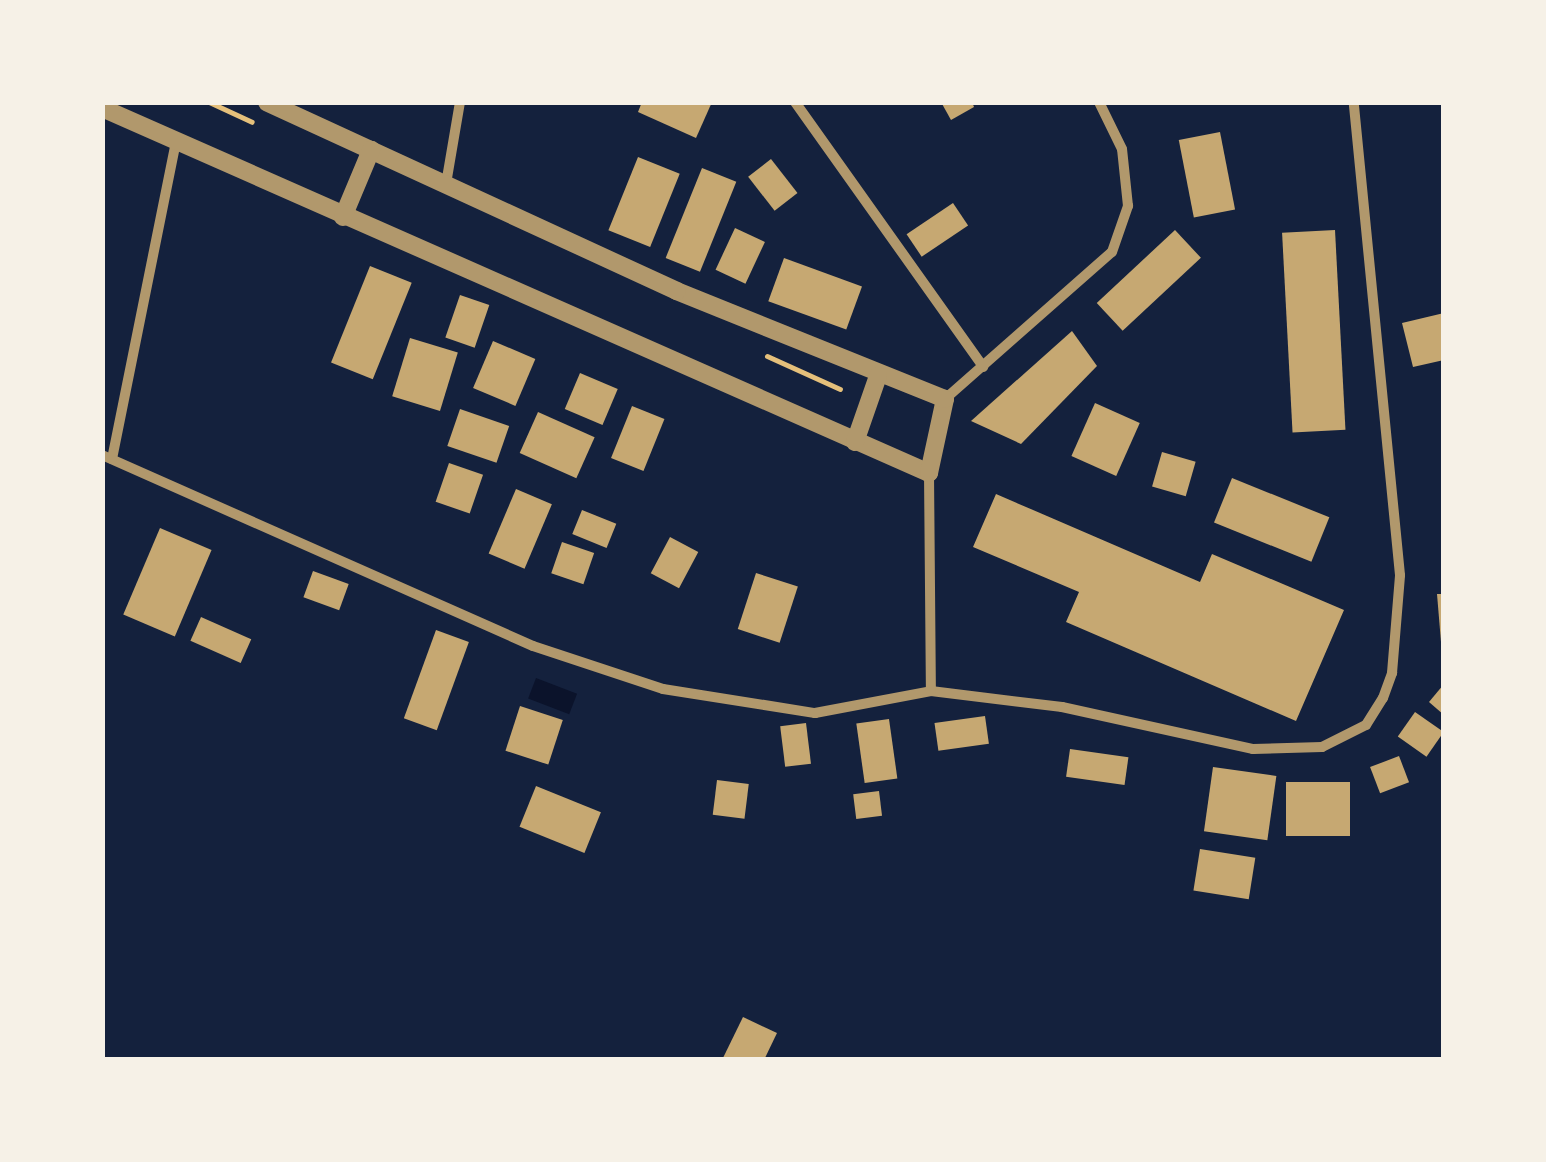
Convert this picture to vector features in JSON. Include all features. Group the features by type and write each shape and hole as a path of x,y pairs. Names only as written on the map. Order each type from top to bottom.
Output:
{"street":[{"path":"267,102 878,376 945,399"},
{"path":"446,184 460,102"},
{"path":"794,102 983,367"},
{"path":"932,692 929,474 945,399 1112,252 1128,206 1122,149 1099,102"},
{"path":"176,142 107,457 532,646 663,689 815,713 932,692 1062,708 1253,749 1305,748 1322,747 1366,725 1392,674 1400,575 1354,102"},
{"path":"102,108 929,474"},
{"path":"343,217 372,150"},
{"path":"855,442 878,376"}],"water":[{"path":"536,678 577,694 569,714 528,699"}],"building":[{"path":"642,102 712,102 696,138 638,112"},
{"path":"941,102 972,102 974,107 951,120"},
{"path":"1220,132 1235,210 1194,218 1179,140"},
{"path":"638,157 680,174 650,247 608,230"},
{"path":"771,159 797,193 775,211 748,177"},
{"path":"702,168 736,182 700,272 666,258"},
{"path":"953,203 968,225 922,257 907,234"},
{"path":"735,228 765,242 745,284 716,270"},
{"path":"1175,230 1201,258 1123,331 1097,303"},
{"path":"1335,230 1345,430 1293,432 1282,233"},
{"path":"784,258 862,286 846,330 768,301"},
{"path":"370,266 412,283 373,379 331,362"},
{"path":"460,295 489,305 475,348 445,338"},
{"path":"1444,313 1444,360 1413,367 1402,323"},
{"path":"1072,331 1097,366 1021,444 971,421"},
{"path":"410,338 458,353 440,411 392,396"},
{"path":"493,341 535,359 515,406 473,388"},
{"path":"580,373 618,389 603,425 565,409"},
{"path":"1095,403 1140,423 1116,476 1071,456"},
{"path":"632,406 664,419 643,471 611,458"},
{"path":"460,409 509,426 496,463 447,446"},
{"path":"538,412 595,437 576,478 520,453"},
{"path":"1162,452 1196,462 1186,496 1152,487"},
{"path":"449,463 483,475 470,513 436,502"},
{"path":"1232,478 1329,517 1311,562 1214,523"},
{"path":"516,489 552,504 525,569 489,553"},
{"path":"996,494 1200,582 1212,554 1344,610 1296,721 1066,622 1079,592 973,547"},
{"path":"582,510 616,524 607,548 572,534"},
{"path":"160,528 212,550 175,636 123,615"},
{"path":"670,537 698,552 679,588 651,573"},
{"path":"562,542 594,553 583,584 551,573"},
{"path":"313,571 349,584 339,610 303,597"},
{"path":"756,573 798,587 780,643 738,629"},
{"path":"1437,594 1444,594 1444,642 1441,642"},
{"path":"201,617 251,639 241,663 190,641"},
{"path":"436,630 469,642 437,730 404,718"},
{"path":"1444,684 1444,715 1429,702"},
{"path":"520,706 563,720 548,765 505,751"},
{"path":"1415,712 1444,732 1426,757 1398,737"},
{"path":"985,716 989,744 938,751 934,723"},
{"path":"889,719 897,778 865,783 856,724"},
{"path":"806,723 811,764 785,767 780,726"},
{"path":"1070,749 1128,757 1125,785 1066,777"},
{"path":"1399,756 1409,782 1380,793 1370,767"},
{"path":"1213,767 1276,776 1267,840 1204,831"},
{"path":"717,780 749,784 744,819 713,815"},
{"path":"1286,782 1350,782 1350,836 1286,836"},
{"path":"536,786 601,812 584,853 520,827"},
{"path":"879,791 882,816 856,819 853,794"},
{"path":"1200,849 1255,858 1249,899 1193,890"},
{"path":"743,1017 777,1033 764,1060 722,1060"}]}
